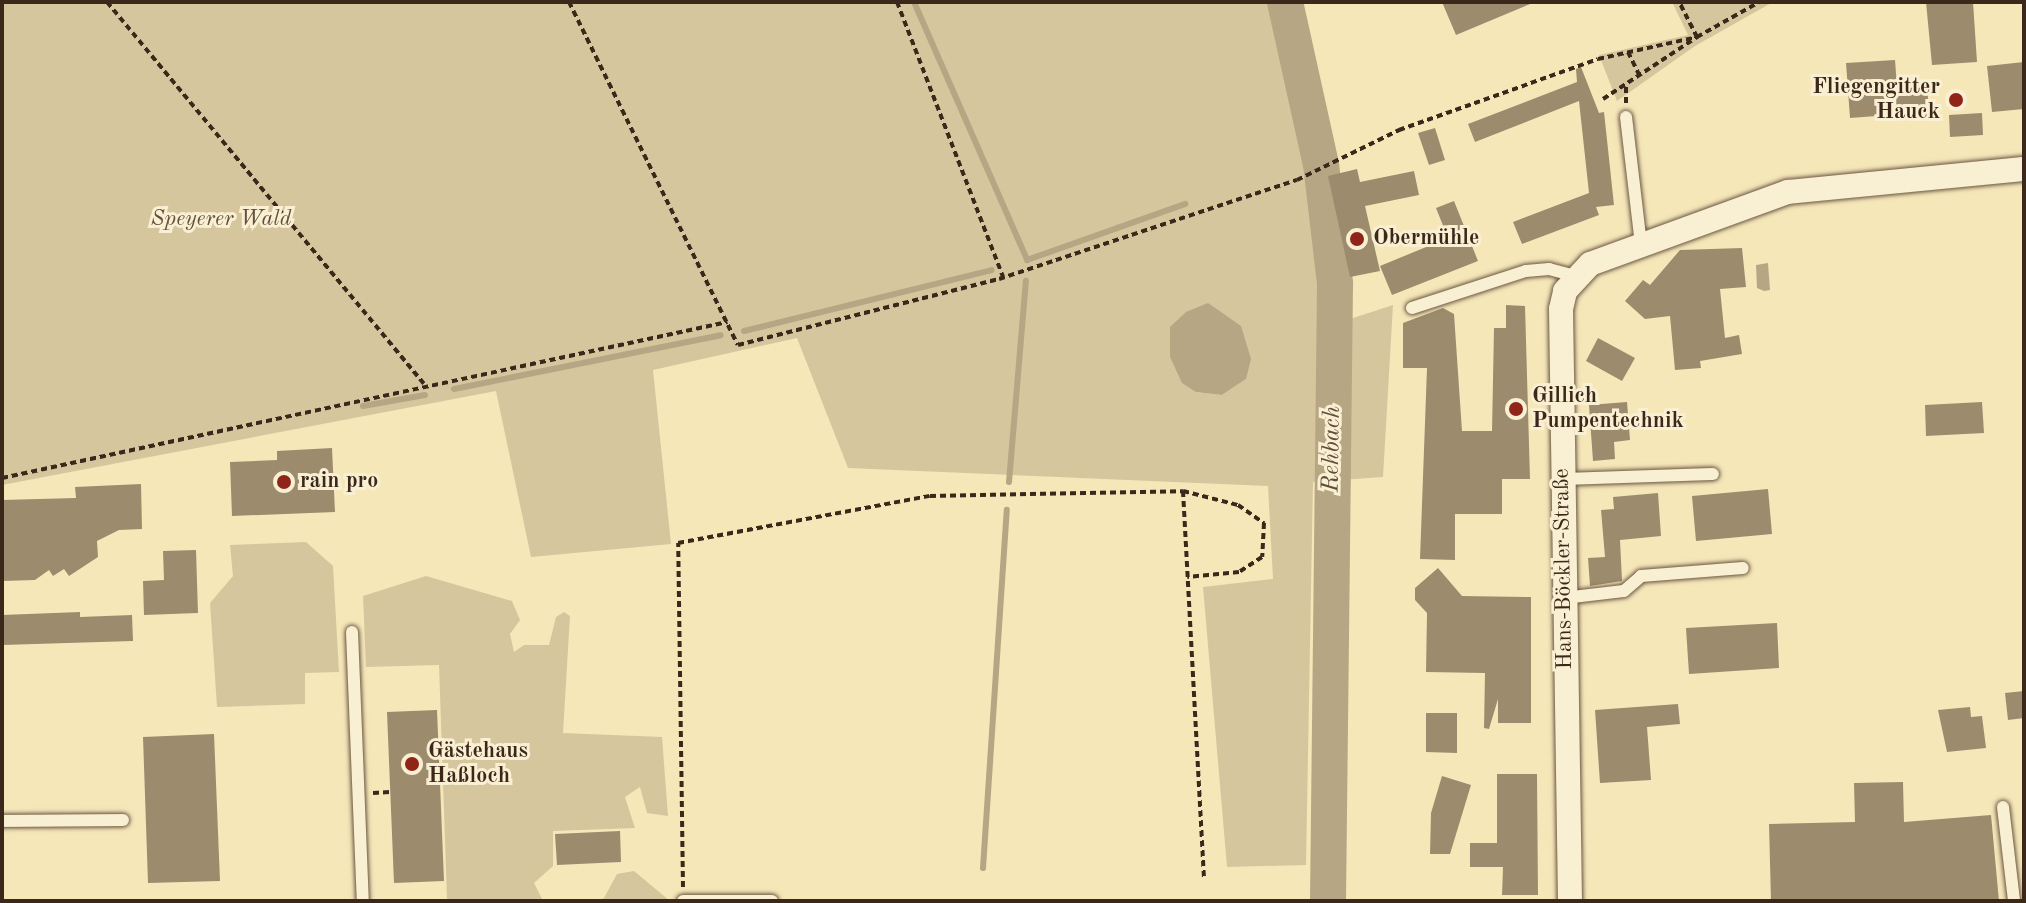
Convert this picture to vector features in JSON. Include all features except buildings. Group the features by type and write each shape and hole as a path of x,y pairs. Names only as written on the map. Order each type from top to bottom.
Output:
{"street":[{"path":"1575,276 1590,264 1788,192 2024,169"},
{"name":"Hans-Böckler-Straße","path":"1570,901 1561,309 1575,276"}],"lane":[{"path":"1626,117 1641,244"},
{"path":"1412,308 1526,271 1549,269 1575,276"},
{"path":"1563,479 1713,474"},
{"path":"1564,598 1624,591 1641,576 1743,568"},
{"path":"352,632 363,901"},
{"path":"2003,807 2014,901"},
{"path":"2,821 123,820"},
{"path":"683,901 772,901"}],"path":[{"path":"107,2 424,384"},
{"path":"569,2 738,345 1003,277 1317,172 1399,130 1628,52 1697,37"},
{"path":"897,2 1003,277"},
{"path":"1679,2 1697,37"},
{"path":"1603,99 1697,37 1759,2"},
{"path":"1628,52 1640,77"},
{"path":"2,478 424,384 727,322"},
{"path":"1183,491 1204,878"},
{"path":"683,901 678,543 930,496 1183,491 1238,505 1264,523 1262,557 1239,572 1187,577"}],"green space":[{"name":"Speyerer Wald","path":"2,2 1300,2 1347,320 1393,305 1383,477 1313,482 1306,865 1227,867 1203,587 1273,579 1268,486 848,468 797,338 653,370 671,544 531,557 496,391 2,485","holes":["1246,379 1222,395 1196,392"]},
{"path":"1672,2 1773,2 1695,46 1617,101 1599,55 1688,35"},
{"path":"306,542 333,566 339,672 305,673 305,704 217,707 210,603 233,576 230,545"},
{"path":"426,576 512,601 520,620 510,634 514,652 524,645 549,645 556,617 564,612 570,616 563,733 662,737 668,816 647,813 640,787 625,797 635,828 553,831 553,866 534,883 543,901 426,901 447,899 439,665 366,667 363,596"},
{"path":"634,871 670,901 597,901 604,898 617,874"}],"shaded area":[{"path":"1768,263 1770,290 1764,291 1757,288 1756,265"},
{"path":"1208,303 1241,326 1251,359 1246,379 1222,395 1196,392 1182,383 1170,357 1170,327 1186,312"}],"waterway":[{"path":"914,2 1027,260 1185,204"},
{"name":"Rehbach","path":"1285,2 1321,164 1335,284 1328,901"},
{"path":"744,331 992,270"},
{"path":"1009,482 1026,281"},
{"path":"454,389 721,335"},
{"path":"363,406 425,395"},
{"path":"983,868 1007,510"}],"place":[{"name":"Fliegengitter Hauck","path":"1956,100"},
{"name":"Obermühle","path":"1357,239"},
{"name":"Gillich Pumpentechnik","path":"1516,409"},
{"name":"rain pro","path":"284,482"},
{"name":"Gästehaus Haßloch","path":"412,764"}]}
